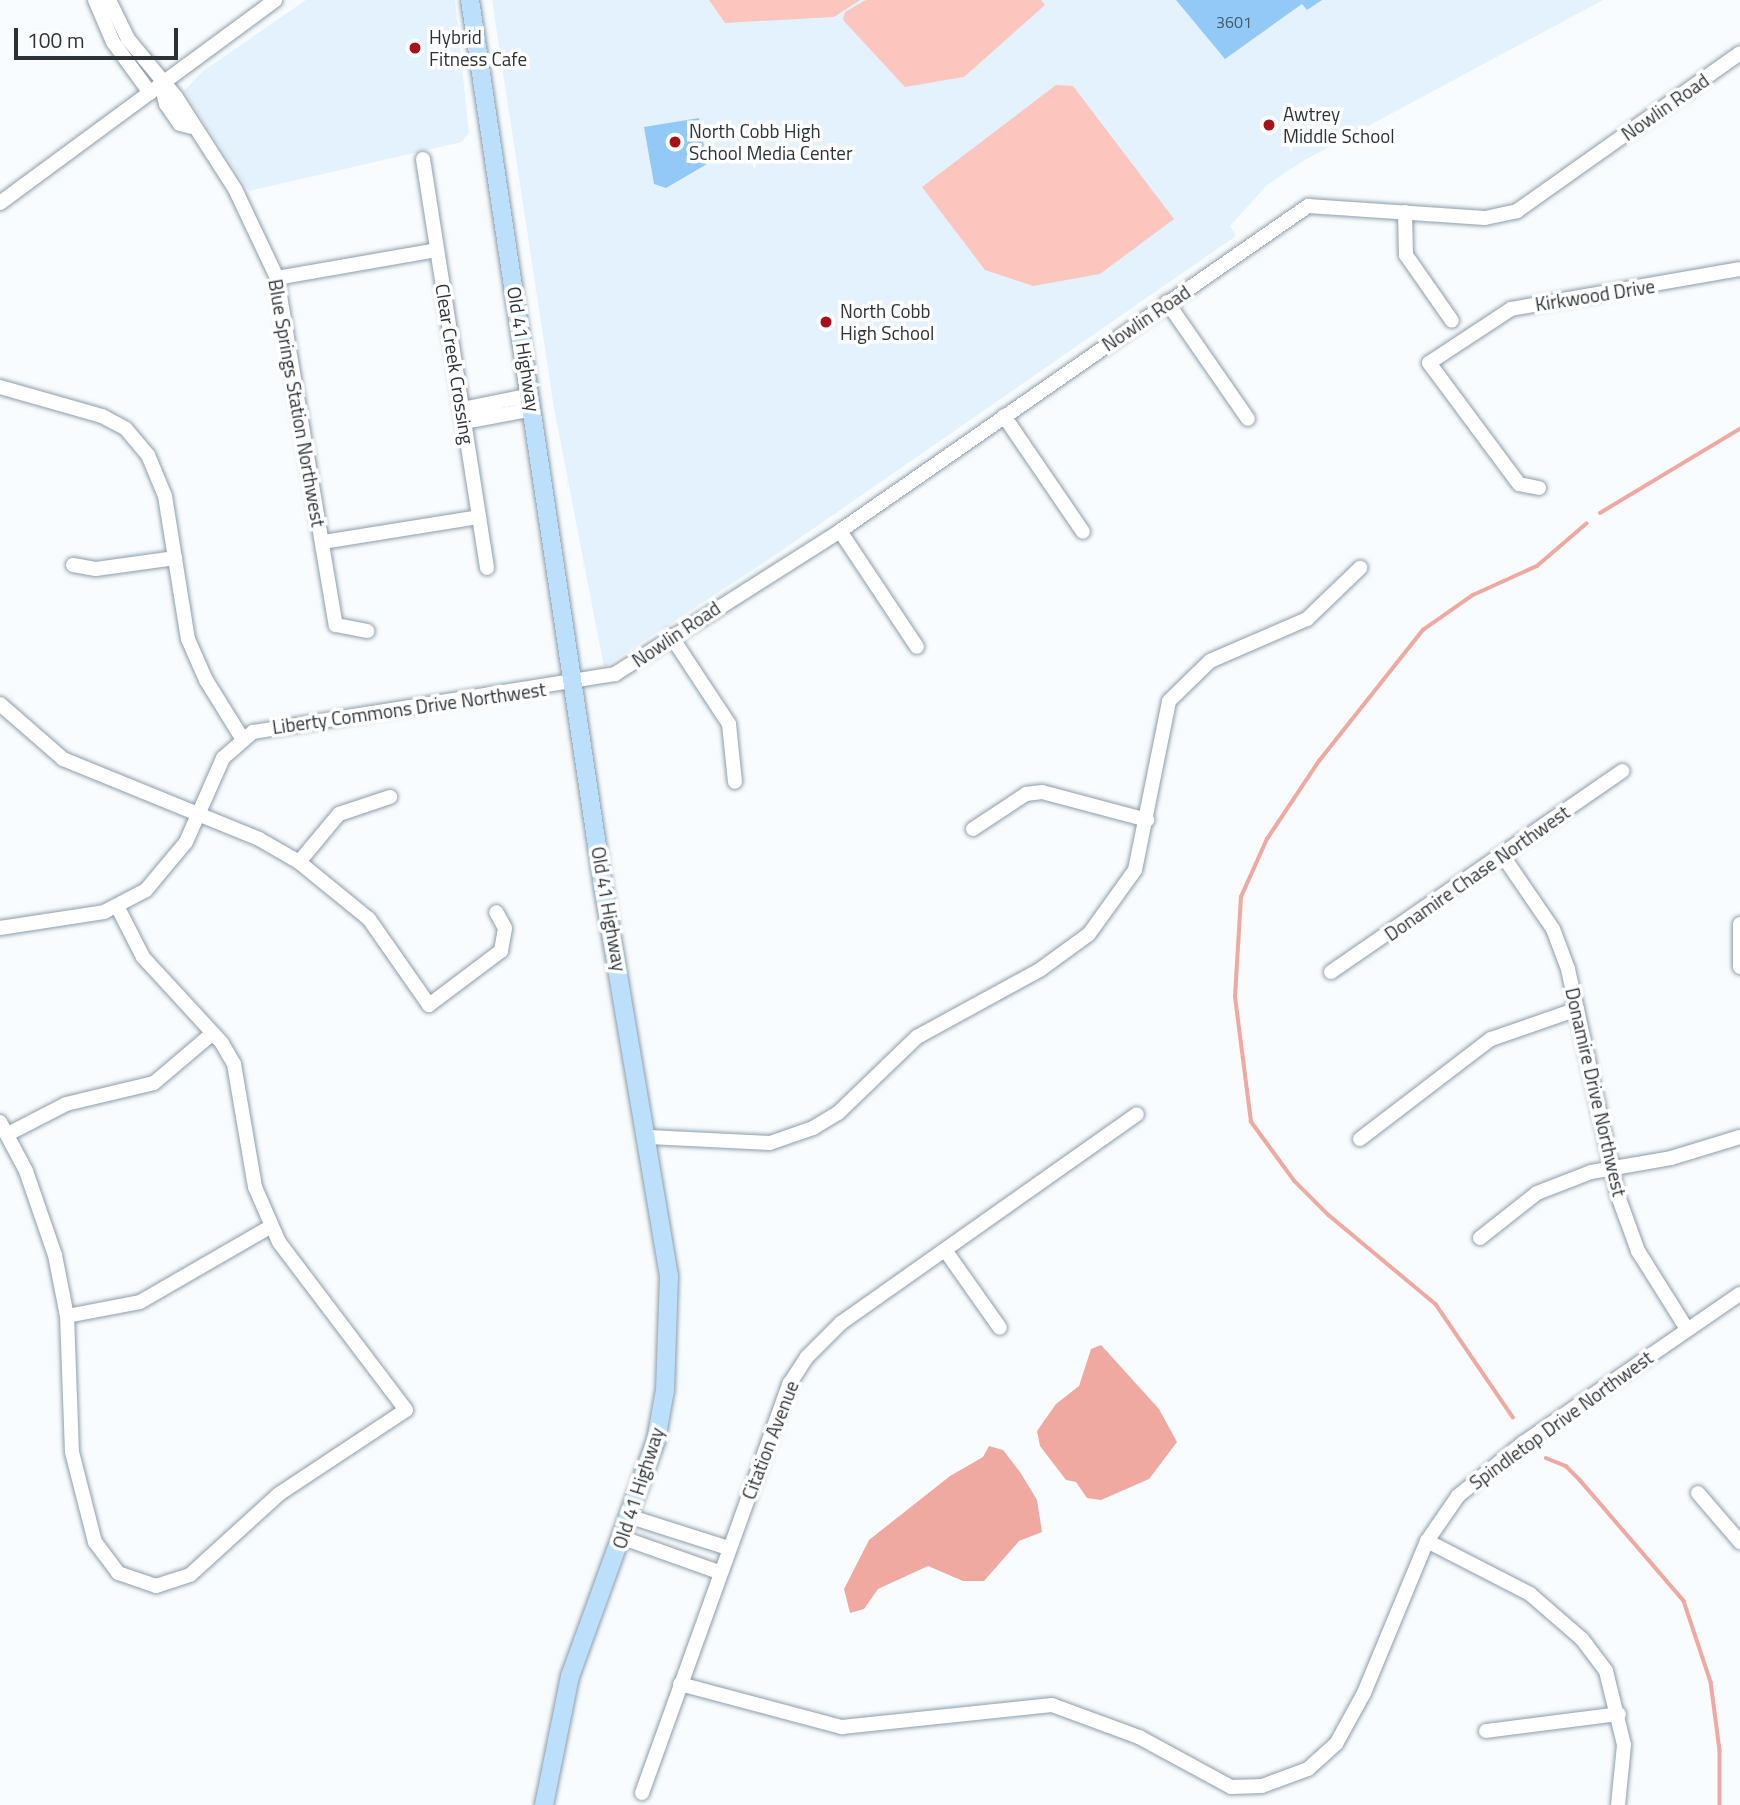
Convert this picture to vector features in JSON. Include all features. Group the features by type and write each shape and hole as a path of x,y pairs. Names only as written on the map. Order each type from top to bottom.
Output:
{"main road":[{"name":"Old 41 Highway","path":"470,0 576,684 603,886 649,1137 669,1276 665,1391 656,1440 631,1517 570,1676 544,1805"}],"street":[{"path":"94,0 113,42 156,88"},
{"path":"109,0 156,88"},
{"path":"0,204 275,0"},
{"name":"Nowlin Road","path":"576,684 615,674 671,636 841,531 1308,206 1485,218 1517,211 1740,53"},
{"name":"Blue Springs Station Northwest","path":"156,88 189,116 191,127 235,189 277,278 336,625 367,631"},
{"name":"Clear Creek Crossing","path":"423,159 487,568"},
{"path":"1405,212 1406,255 1452,321"},
{"path":"277,278 437,250"},
{"name":"Kirkwood Drive","path":"1539,488 1519,484 1429,363 1457,341 1511,309 1540,302 1709,278 1740,269"},
{"path":"1167,302 1248,419"},
{"path":"0,387 102,416 134,437 159,474 192,651 242,738 218,767 198,814 164,874 117,906 0,928"},
{"path":"463,416 532,402"},
{"path":"1004,416 1083,532"},
{"path":"323,542 479,517"},
{"path":"841,531 917,647"},
{"path":"73,565 96,569 176,558"},
{"path":"649,1137 770,1143 838,1113 917,1037 1041,969 1089,934 1135,870 1169,701 1210,661 1307,619 1360,568"},
{"path":"671,636 729,724 735,782"},
{"name":"Liberty Commons Drive Northwest","path":"242,738 303,721 576,684"},
{"path":"0,704 63,759 198,814 299,862 369,919 429,1005 500,951 505,928 496,912"},
{"name":"Donamire Chase Northwest","path":"1331,972 1503,856 1622,771"},
{"path":"973,829 1026,794 1042,792 1147,820"},
{"path":"299,862 339,814 390,796"},
{"name":"Donamire Drive Northwest","path":"1503,856 1553,929 1577,1009 1614,1169 1638,1251 1687,1329"},
{"path":"117,906 143,957 213,1033 238,1076 252,1173 270,1227 406,1410 279,1494 190,1575 156,1586 135,1582 118,1573 100,1553 78,1479 67,1414 67,1316 52,1243 4,1128 66,1104 154,1083 213,1033"},
{"path":"1740,926 1740,967"},
{"path":"1360,1139 1491,1039 1577,1009"},
{"name":"Citation Avenue","path":"642,1793 719,1572 790,1383 807,1356 841,1324 1137,1114"},
{"path":"1480,1238 1537,1193 1614,1169 1740,1137"},
{"path":"67,1316 140,1303 270,1227"},
{"path":"945,1250 1000,1328"},
{"name":"Spindletop Drive Northwest","path":"680,1684 842,1727 1052,1705 1139,1737 1231,1787 1262,1786 1308,1769 1336,1744 1364,1693 1427,1541 1458,1496 1523,1443 1740,1294"},
{"path":"1698,1493 1740,1542"},
{"path":"631,1517 728,1548"},
{"path":"623,1538 719,1572"},
{"path":"1427,1541 1530,1594 1583,1639 1606,1671 1619,1714 1624,1745 1618,1805"},
{"path":"1486,1731 1619,1714"}],"shaded area":[{"path":"306,0 455,0 469,133 462,142 249,191 184,91 203,71"},
{"name":"North Cobb High School","path":"492,0 1603,0 1303,161 1267,185 1230,226 1236,236 768,560 604,667 554,408"},
{"path":"709,0 860,0 834,17 725,23"},
{"path":"866,0 1041,0 1045,5 964,77 905,87 843,20 845,12"},
{"path":"1056,85 1073,86 1174,219 1100,274 1033,286 985,270 922,187"},
{"path":"1101,1345 1159,1409 1177,1442 1149,1479 1101,1500 1087,1498 1076,1482 1066,1480 1040,1446 1037,1431 1056,1404 1079,1386 1091,1349"},
{"path":"989,1446 1003,1450 1020,1472 1037,1500 1042,1532 1019,1541 984,1581 963,1581 928,1566 878,1589 864,1609 850,1613 844,1589 869,1540 950,1476 983,1457"}],"building":[{"path":"1176,0 1322,0 1307,10 1302,4 1225,59"},
{"name":"North Cobb High School Media Center","path":"699,118 707,164 666,188 654,184 644,127"}],"waterway":[{"path":"1600,513 1740,429"},
{"path":"1513,1418 1436,1305 1329,1216 1294,1181 1251,1122 1235,997 1241,897 1267,839 1319,761 1423,630 1473,595 1537,566 1586,524"},
{"path":"1546,1458 1566,1466 1580,1480 1684,1601 1711,1682 1720,1750 1720,1805"}],"place":[{"name":"Hybrid Fitness Cafe","path":"415,48"},
{"name":"Awtrey Middle School","path":"1269,125"},
{"name":"North Cobb High School Media Center","path":"675,142"},
{"name":"North Cobb High School","path":"826,322"}]}
